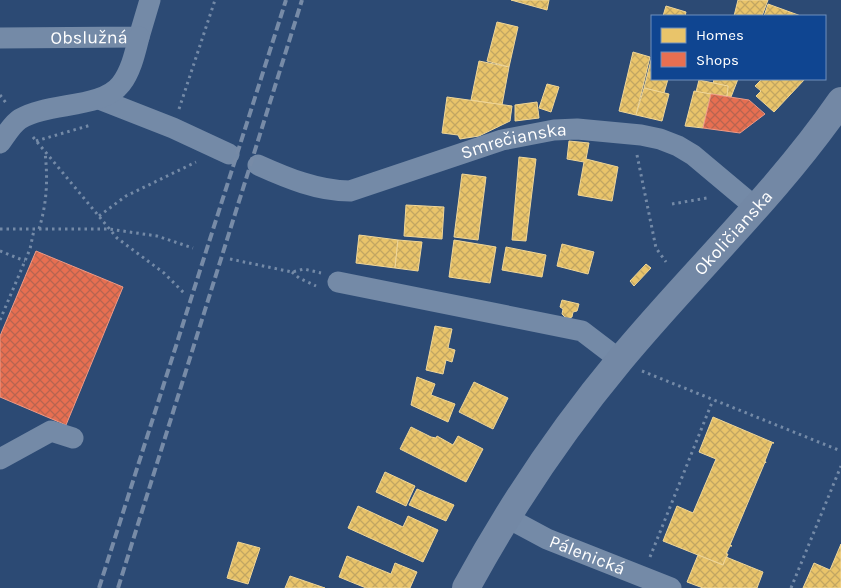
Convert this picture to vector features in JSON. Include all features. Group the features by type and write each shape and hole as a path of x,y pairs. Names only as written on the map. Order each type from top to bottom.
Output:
{"main road":[{"name":"Okoličianska","path":"466,588 506,517 557,440 631,366 755,207 804,151 841,101"}],"street":[{"name":"Obslužná","path":"0,38 139,37 150,0"},
{"path":"0,143 18,119 51,108 99,99 111,94 125,78 139,37"},
{"path":"99,99 173,128 223,151"},
{"name":"Smrečianska","path":"258,165 290,180 337,191 350,191 502,140 569,129 622,133 641,135 678,146 693,155 755,207"},
{"path":"338,282 582,332 631,366"},
{"path":"0,459 51,431 73,438"},
{"name":"Pálenická","path":"506,517 547,539 672,588"}],"path":[{"path":"173,128 215,0"},
{"path":"18,119 117,238 164,273 184,293"},
{"path":"36,141 98,123"},
{"path":"622,133 638,157 656,248 666,262"},
{"path":"39,230 47,194 48,177 45,151"},
{"path":"99,216 126,196 223,151"},
{"path":"672,204 707,198"},
{"path":"0,229 109,228 157,236 193,248"},
{"path":"0,320 30,250 34,230"},
{"path":"0,251 25,261"},
{"path":"230,259 292,272 304,269 326,274 338,282"},
{"path":"631,366 841,451"},
{"path":"642,576 713,400"},
{"path":"791,588 841,466"}],"building: Homes":[{"path":"511,0 549,0 547,10"},
{"path":"738,0 768,0 762,15 734,15"},
{"path":"768,4 798,15 764,15"},
{"path":"666,6 686,12 685,15 663,15"},
{"path":"497,22 518,27 509,67 487,61"},
{"path":"633,52 650,57 636,115 619,111"},
{"path":"651,60 651,80 668,80 664,93 644,88"},
{"path":"479,61 509,67 502,105 471,100"},
{"path":"699,80 728,86 727,96 696,92"},
{"path":"714,80 738,80 731,97 727,96 728,86 713,84"},
{"path":"761,80 804,80 774,112 756,96 761,91 755,86"},
{"path":"547,84 559,87 551,112 539,108"},
{"path":"644,88 669,94 662,121 636,115"},
{"path":"694,91 711,94 703,128 685,126"},
{"path":"447,97 512,106 510,121 479,136 460,139 458,135 442,133"},
{"path":"537,102 539,118 515,121 515,105"},
{"path":"569,141 589,143 586,159 618,167 612,201 578,195 584,162 567,159"},
{"path":"519,157 536,159 526,241 512,240"},
{"path":"462,174 486,177 478,240 454,237"},
{"path":"406,205 444,207 442,239 404,236"},
{"path":"359,235 398,240 395,268 356,263"},
{"path":"398,240 422,242 418,271 395,268"},
{"path":"454,240 496,247 490,283 449,277"},
{"path":"562,244 594,252 588,274 557,266"},
{"path":"506,247 546,255 542,277 502,270"},
{"path":"646,264 651,268 634,286 630,281"},
{"path":"562,300 579,304 577,311 573,312 572,317 567,319 562,314 563,309 560,307"},
{"path":"435,326 452,329 448,348 455,350 452,362 446,360 443,374 426,370"},
{"path":"417,377 435,384 431,395 455,404 448,422 411,405"},
{"path":"474,382 508,398 493,429 459,412"},
{"path":"713,417 774,443 772,443 765,461 766,463 730,545 732,546 730,546 726,554 728,554 723,565 663,541 677,506 693,513 716,459 699,452"},
{"path":"411,427 431,437 436,438 437,436 453,445 458,436 483,449 466,482 400,449"},
{"path":"385,472 415,486 406,506 376,492"},
{"path":"417,489 454,505 446,521 409,505"},
{"path":"358,506 403,527 408,516 438,530 423,562 348,528"},
{"path":"238,542 260,548 248,584 227,578"},
{"path":"841,544 841,588 803,588 814,563 830,570"},
{"path":"698,555 723,565 726,557 763,572 757,588 703,588 687,582"},
{"path":"347,556 391,574 395,563 417,572 410,588 366,588 339,577"},
{"path":"290,576 325,588 285,588"}],"building: Shops":[{"path":"711,94 749,100 765,114 740,133 703,128"},
{"path":"36,251 123,287 66,425 0,397 0,336"}],"railway":[{"path":"99,588 286,0"},
{"path":"118,588 302,0"}]}
